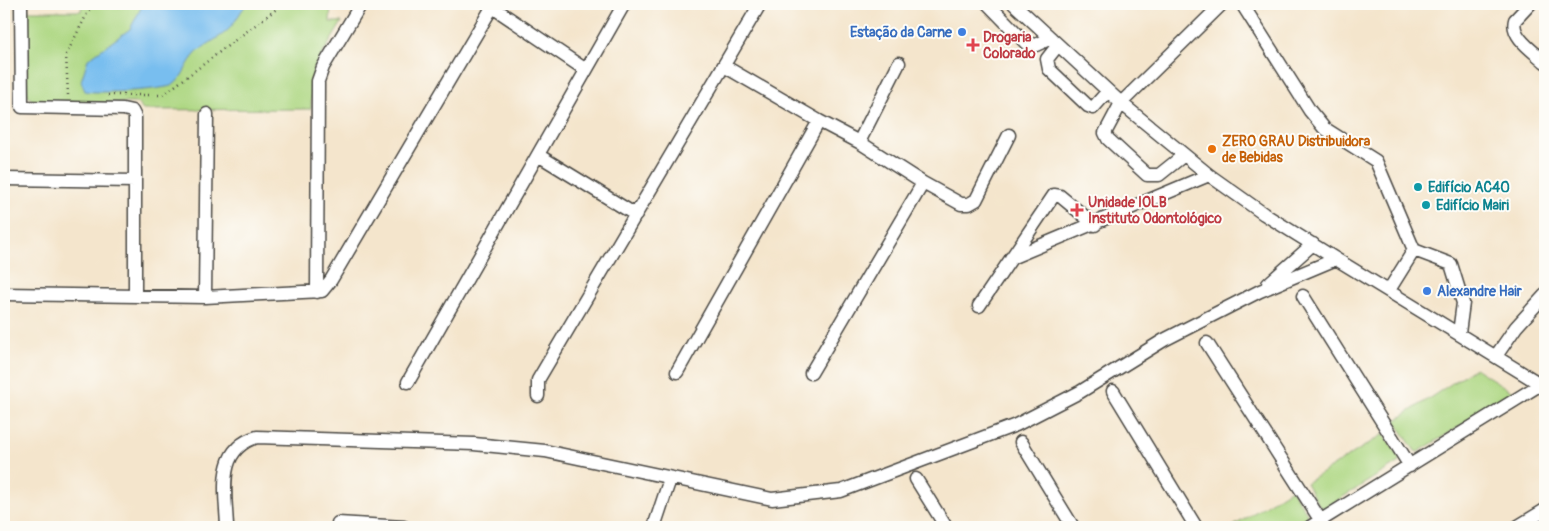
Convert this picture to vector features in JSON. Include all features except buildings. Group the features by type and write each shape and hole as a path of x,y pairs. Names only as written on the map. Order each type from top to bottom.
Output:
{"street":[{"path":"21,4 22,107 123,109 132,112 135,117 135,296"},
{"path":"317,292 318,81 323,67 361,4"},
{"path":"408,382 624,4"},
{"path":"538,396 538,380 760,4"},
{"path":"988,4 1026,43 1036,45 1055,41"},
{"path":"1014,4 1108,92 1209,175 1312,244 1543,386 1316,524 1208,343"},
{"path":"1184,155 1159,175 1147,175 1104,133 1121,103 1222,4"},
{"path":"1242,4 1310,111 1324,128 1376,161 1414,250 1451,264 1463,303 1459,333"},
{"path":"1530,4 1515,20 1515,30 1522,40 1545,62"},
{"path":"4,294 205,297 322,291 331,280 492,5 586,70"},
{"path":"1055,41 1047,59 1048,69 1094,108 1108,92"},
{"path":"859,142 899,63"},
{"path":"724,66 819,122 859,142 923,183 961,204 969,204 976,200 1009,135"},
{"path":"205,297 207,114"},
{"path":"678,372 819,122"},
{"path":"538,155 636,215"},
{"path":"1010,258 1095,225 1209,175"},
{"path":"4,179 135,181"},
{"path":"811,373 923,183"},
{"path":"979,306 1054,195 1060,196 1095,225"},
{"path":"1260,291 1312,244"},
{"path":"1389,290 1414,250"},
{"path":"227,527 225,474 228,462 234,449 246,440 257,437 474,444 545,451 670,479 772,499 841,491 1016,425 1080,392 1164,340 1260,291 1336,259"},
{"path":"1496,356 1516,327 1545,295"},
{"path":"1303,296 1410,466"},
{"path":"1113,391 1196,527"},
{"path":"1021,442 1073,527"},
{"path":"655,527 670,479"},
{"path":"916,479 946,527"},
{"path":"1517,527 1545,510"},
{"path":"338,523 404,527"}],"path":[{"path":"77,95 67,95 66,55 92,4"},
{"path":"105,95 163,95 282,4"}],"green space":[{"path":"82,4 331,4 330,22 342,22 313,70 311,109 143,110 137,103 34,102 27,95 25,11 81,11"},
{"path":"1475,368 1514,393 1418,452 1415,451 1395,421"},
{"path":"1384,434 1399,457 1399,462 1325,508 1320,507 1306,483"},
{"path":"1291,489 1307,513 1306,520 1294,527 1232,527"}],"water":[{"path":"143,4 247,4 229,29 197,53 173,85 130,91 85,91 81,81 88,59 130,29"}],"place":[{"name":"Estação da Carne","path":"962,32"},
{"name":"Drogaria Colorado","path":"973,45"},
{"name":"ZERO GRAU Distribuidora de Bebidas","path":"1212,149"},
{"name":"Edifício AC40","path":"1418,187"},
{"name":"Edifício Mairi","path":"1426,205"},
{"name":"Unidade IOLB Instituto Odontológico","path":"1077,210"},
{"name":"Alexandre Hair","path":"1427,291"}]}
